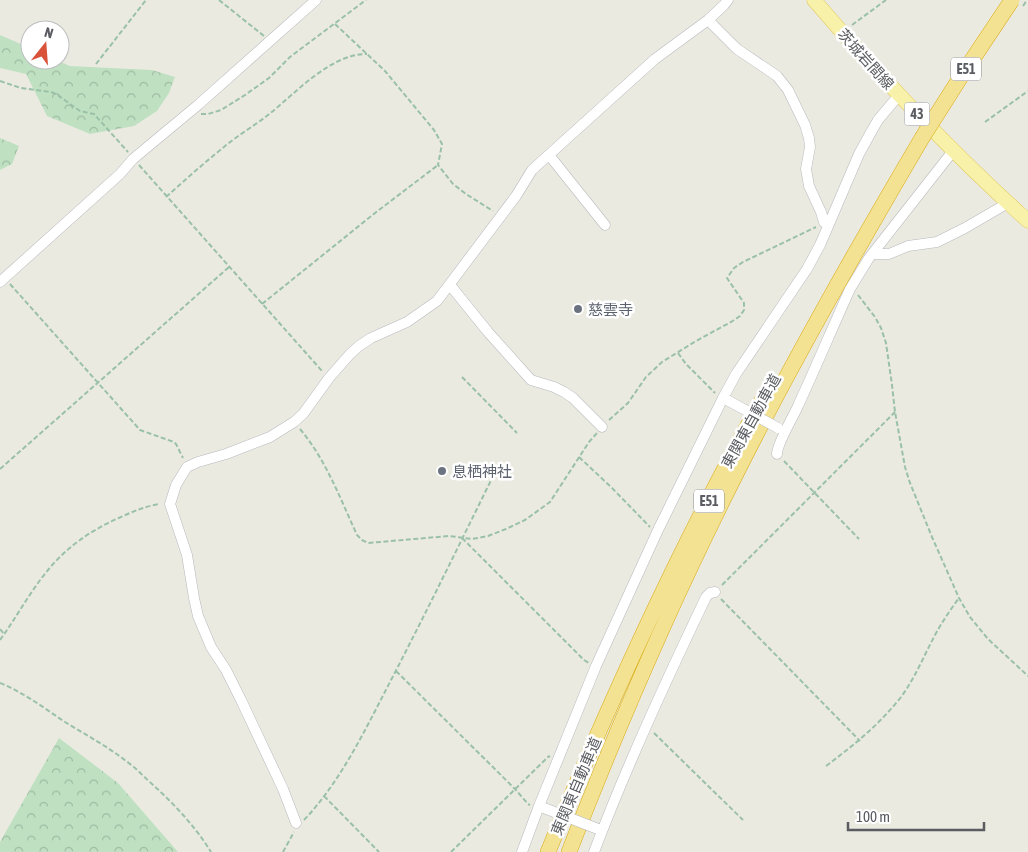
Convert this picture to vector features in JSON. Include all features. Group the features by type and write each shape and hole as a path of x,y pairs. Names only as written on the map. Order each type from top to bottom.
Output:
{"highway":[{"name":"東関東自動車道","path":"569,852 630,700 672,605 724,497 796,357 922,138 1012,0"},
{"name":"東関東自動車道","path":"548,852 658,600 713,492 751,420 831,281 905,168"}],"main road":[{"name":"茨城岩間線","path":"814,0 842,33 953,151 1028,221"}],"street":[{"path":"2,280 120,174 134,158 316,0"},
{"path":"296,823 241,700 226,670 211,647 198,616 187,555 170,504 176,485 187,467 270,437 294,422 303,414 329,378 359,346 371,338 407,322 438,301 516,196 532,170 655,60 708,20 728,0"},
{"path":"708,20 738,49 778,76 788,90 805,125 809,138 807,179 826,224"},
{"path":"522,852 542,807 560,754 596,666 658,530 736,374 807,269 820,245 826,224 859,154 878,120 899,94"},
{"path":"777,454 782,429 850,289 872,254 953,151"},
{"path":"549,155 605,225"},
{"path":"872,254 889,254 908,246 936,242 965,228 1008,203"},
{"path":"450,285 488,332 531,380 564,392 602,427"},
{"path":"725,399 782,429"},
{"path":"594,852 600,829 706,597 710,593 715,592"},
{"path":"542,807 600,829"}],"path":[{"path":"96,64 146,0"},
{"path":"219,0 270,40"},
{"path":"186,114 208,114 229,105 269,78 290,57 366,0"},
{"path":"842,33 886,0"},
{"path":"262,304 438,165 442,144 434,130 385,71 335,24"},
{"path":"166,197 225,146 269,114 305,82 346,58 357,54 368,54"},
{"path":"0,81 21,88 51,92 80,111 94,114 329,378"},
{"path":"985,122 1028,91"},
{"path":"438,165 453,184 501,216"},
{"path":"294,422 323,461 357,534 362,540 368,543 449,536 472,539 488,536 524,520 550,502 589,442 628,403 653,369 696,341 731,322 744,310 744,303 727,278 734,268 743,262 826,224"},
{"path":"0,469 229,267"},
{"path":"2,280 98,382 140,430 176,444 187,467"},
{"path":"850,289 866,304 881,328 886,343 895,412 905,467 932,537 959,598 970,617 988,639 1028,676"},
{"path":"678,352 686,364 713,391 725,399"},
{"path":"462,377 517,433"},
{"path":"860,741 715,592 895,412"},
{"path":"777,454 859,539"},
{"path":"579,456 649,526 658,530"},
{"path":"283,852 295,831 296,823 303,821 324,796 350,756 396,671 500,462"},
{"path":"0,640 39,582 62,555 84,537 112,521 144,507 170,504"},
{"path":"462,538 584,660 596,666"},
{"path":"826,766 860,741 880,723 902,696 942,624 959,598"},
{"path":"0,629 4,634"},
{"path":"396,671 528,804 542,807"},
{"path":"0,683 27,697 128,762 171,801 201,835 211,852"},
{"path":"647,726 743,820"},
{"path":"451,852 548,757 560,754"},
{"path":"324,796 379,852"}],"green space":[{"path":"0,35 20,44 20,70 70,70 70,66 152,70 175,77 169,93 157,111 134,126 90,134 47,116 26,74 0,68"},
{"path":"0,138 19,146 12,164 0,170"},
{"path":"59,738 118,783 178,852 0,852 0,842"}],"place":[{"name":"慈雲寺","path":"578,309"},
{"name":"息栖神社","path":"442,471"}]}
